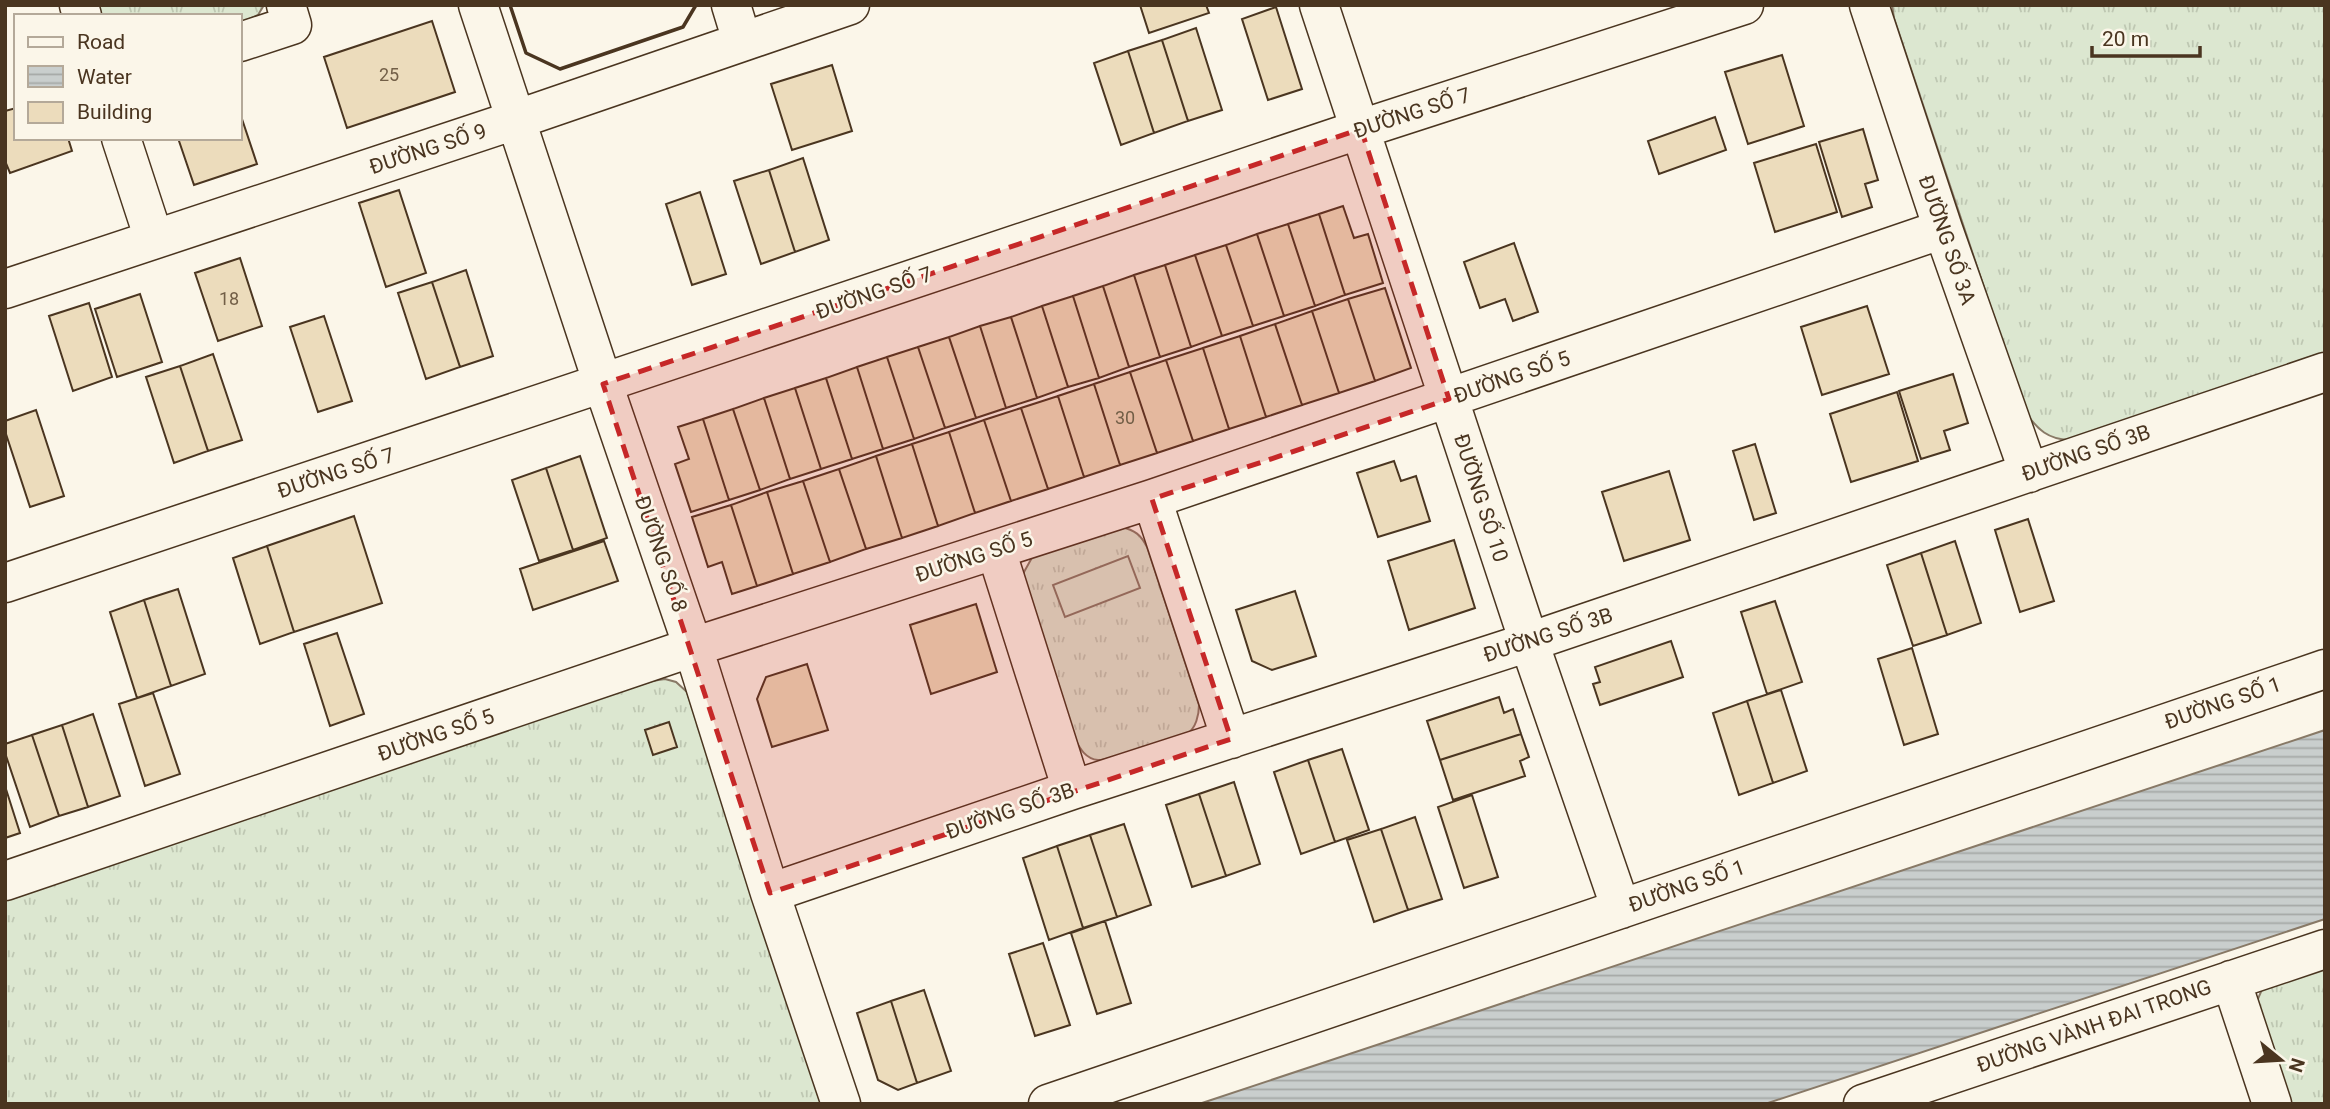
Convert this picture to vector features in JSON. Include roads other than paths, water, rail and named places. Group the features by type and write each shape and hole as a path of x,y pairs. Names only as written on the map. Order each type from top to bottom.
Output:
{"street":[{"path":"242,41 292,24 286,5"},
{"name":"ĐƯỜNG SỐ 8","path":"478,5 693,647 841,1104"},
{"name":"ĐƯỜNG SỐ 9","path":"5,289 516,120 736,23 850,5"},
{"name":"ĐƯỜNG SỐ 10","path":"1319,5 1529,642 1621,909"},
{"name":"ĐƯỜNG SỐ 7","path":"5,583 1361,129 1744,5"},
{"name":"ĐƯỜNG SỐ 3A","path":"1869,5 1942,229 2029,473"},
{"path":"122,140 154,239"},
{"name":"ĐƯỜNG SỐ 5","path":"5,881 693,647 1152,499 1942,229"},
{"name":"ĐƯỜNG SỐ 3B","path":"771,893 1072,790 1529,642 2325,372"},
{"path":"1152,499 1231,739"},
{"path":"996,551 1072,790"},
{"name":"ĐƯỜNG SỐ 1","path":"1048,1104 2325,669"},
{"name":"ĐƯỜNG VÀNH ĐAI TRONG","path":"1863,1104 2325,949"},
{"path":"2231,980 2272,1104"}],"water":[{"path":"2325,730 2325,919 1765,1104 1199,1104"}]}
